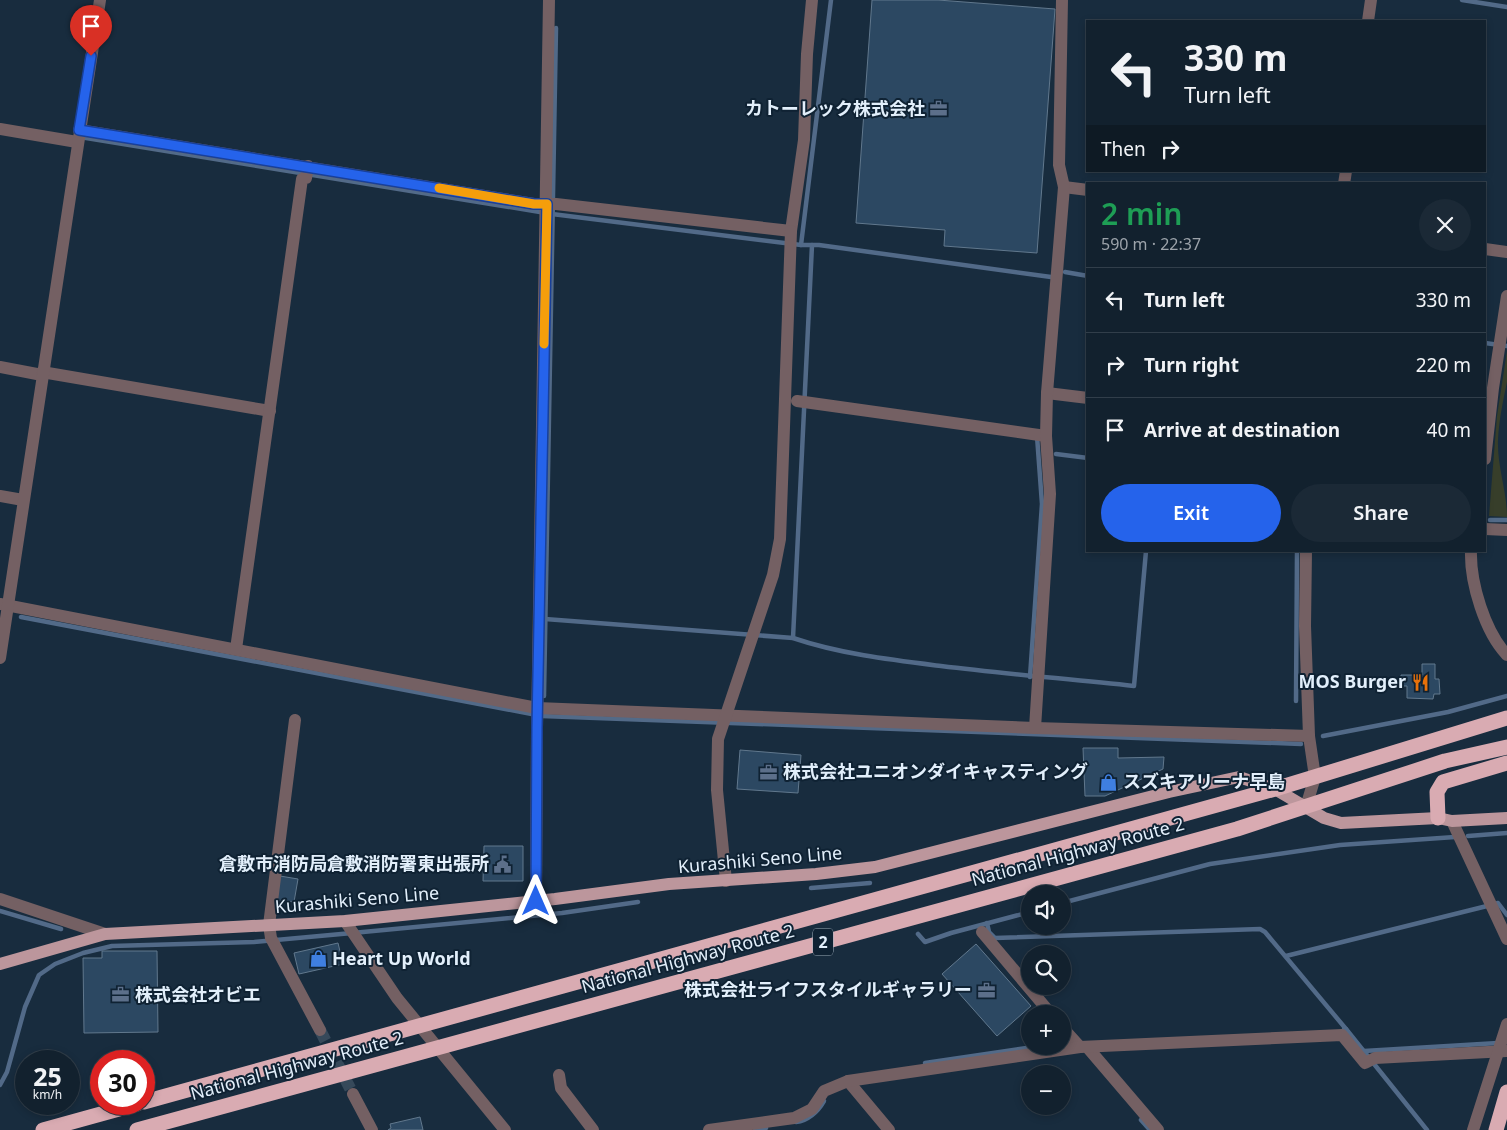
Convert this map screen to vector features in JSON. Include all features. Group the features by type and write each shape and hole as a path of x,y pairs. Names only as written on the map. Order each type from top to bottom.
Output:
{"highway":[{"name":"National Highway Route 2","path":"155,1099 1275,789 1507,718"},
{"name":"National Highway Route 2","path":"137,1130 1237,829 1445,761 1507,747"},
{"path":"1445,820 1437,792 1443,782 1507,764"},
{"path":"1497,1130 1507,1092"},
{"path":"1497,1130 1507,1107"},
{"path":"43,1130 97,1115"}],"main road":[{"name":"Kurashiki Seno Line","path":"0,964 105,934 269,925 347,923 669,884 816,874 875,867 1169,792 1239,777 1275,789 1324,818 1341,822 1507,818"}],"street":[{"path":"0,658 4,605 23,500 100,0"},
{"path":"536,901 537,712 549,208 549,0"},
{"path":"726,881 717,790 718,739 773,575 780,538 791,231 804,140 807,54 812,0"},
{"path":"1035,728 1050,494 1040,436 1047,393 1064,187 1059,165 1062,0"},
{"path":"1368,20 1371,0"},
{"path":"0,129 78,136 534,204 549,208 791,231"},
{"path":"236,649 302,179 307,171"},
{"path":"1064,187 1086,190"},
{"path":"1486,249 1507,252"},
{"path":"1486,450 1507,296"},
{"path":"0,367 270,411"},
{"path":"1047,393 1086,398"},
{"path":"801,402 1040,436"},
{"path":"0,496 23,500"},
{"path":"1486,529 1507,530"},
{"path":"1306,552 1305,626 1309,736 1315,777 1306,807"},
{"path":"1471,552 1470,568 1478,599 1495,638 1507,655"},
{"path":"4,605 236,649 537,712 725,716 1309,736"},
{"path":"295,720 269,925 273,942 320,1030"},
{"path":"1445,820 1507,939"},
{"path":"0,899 105,934"},
{"path":"347,923 397,998 505,1130"},
{"path":"982,932 1043,1005"},
{"path":"1473,1130 1502,1047 1507,1024"},
{"path":"1071,1036 1158,1130"},
{"path":"709,1130 794,1118 812,1109 824,1091 846,1082 1079,1044 1342,1036 1365,1063 1372,1060 1502,1047"},
{"path":"559,1075 561,1088 593,1130"},
{"path":"846,1082 889,1130"},
{"path":"353,1094 372,1130"}],"green space":[{"path":"1507,351 1507,382 1500,418 1498,450 1507,517 1489,516 1497,416"}],"building":[{"path":"872,0 938,0 1055,9 1037,253 944,246 945,230 856,223"},
{"name":"MOS Burger","path":"1422,664 1435,664 1435,679 1439,679 1440,694 1434,694 1433,699 1407,698 1407,686 1401,686 1401,675 1422,675"},
{"name":"スズキアリーナ早島","path":"1083,748 1118,748 1118,758 1164,757 1163,769 1105,796 1085,796"},
{"name":"株式会社ユニオンダイキャスティング","path":"740,750 801,755 798,793 737,789"},
{"name":"倉敷市消防局倉敷消防署東出張所","path":"484,846 523,846 523,881 483,881"},
{"path":"280,876 298,879 294,902 277,900"},
{"name":"Heart Up World","path":"338,943 343,964 299,974 294,953"},
{"name":"株式会社ライフスタイルギャラリー","path":"976,944 1030,1005 1021,1005 1021,1015 997,1036 942,974"},
{"name":"株式会社オビエ","path":"102,951 157,951 158,1032 84,1033 83,958 102,958"},
{"path":"420,1117 423,1130 388,1130 391,1128 390,1124"}],"waterway":[{"path":"801,245 831,0"},
{"path":"1462,0 1507,7"},
{"path":"544,696 556,28"},
{"path":"80,137 552,214 801,245 819,245 1051,277"},
{"path":"793,638 812,245"},
{"path":"1065,272 1086,276"},
{"path":"1486,343 1507,346"},
{"path":"1030,677 1042,504 1037,436"},
{"path":"1056,454 1086,458"},
{"path":"1490,520 1507,520"},
{"path":"545,619 793,638 811,644 885,659 1134,686 1146,552"},
{"path":"1296,701 1297,552"},
{"path":"21,617 542,716 1301,744"},
{"path":"1323,736 1448,712 1507,696"},
{"path":"1468,836 1507,833"},
{"path":"1071,901 1210,864 1340,845 1455,837"},
{"path":"811,888 870,883"},
{"path":"0,1085 7,1072 25,1007 39,975 55,964 83,953 112,946 254,942 363,932 562,913 638,902"},
{"path":"1495,904 1498,903 1507,915"},
{"path":"1286,956 1487,906"},
{"path":"0,911 61,929"},
{"path":"918,934 925,942 1021,914"},
{"path":"987,923 989,932 995,938 1260,929 1265,932 1346,1029"},
{"path":"1344,1029 1346,1029 1427,1130"},
{"path":"1364,1051 1498,1043"},
{"path":"925,1063 1021,1049"},
{"path":"796,1122 805,1120 812,1115 824,1101"},
{"path":"1141,1120 1150,1130"},
{"path":"755,1130 766,1128"}],"tunnel":[{"path":"320,1030 353,1094"}],"slow traffic":[{"path":"439,188 534,204 547,204 544,344"}],"place":[{"name":"カトーレック株式会社","path":"939,109"},
{"name":"MOS Burger","path":"1420,682"},
{"name":"株式会社ユニオンダイキャスティング","path":"769,772"},
{"name":"スズキアリーナ早島","path":"1109,782"},
{"name":"倉敷市消防局倉敷消防署東出張所","path":"503,864"},
{"name":"Heart Up World","path":"318,959"},
{"name":"株式会社ライフスタイルギャラリー","path":"986,990"},
{"name":"株式会社オビエ","path":"121,995"}],"route":[{"path":"91,56 79,130 534,204 547,204 537,728 536,901"}]}
